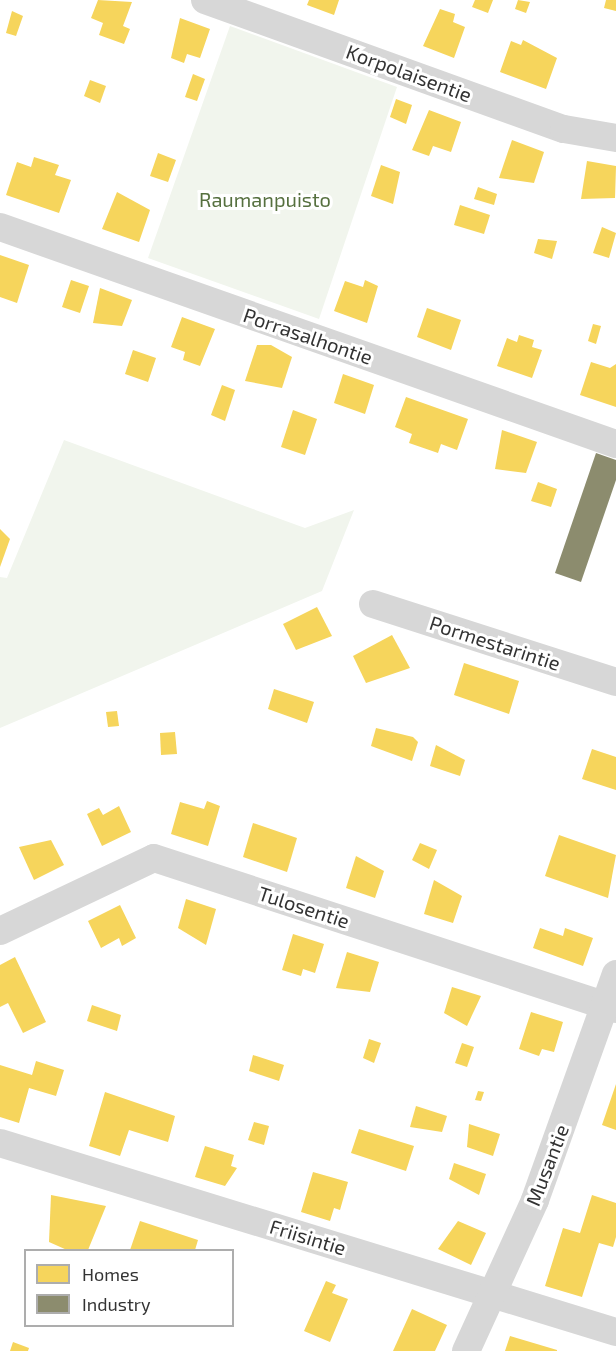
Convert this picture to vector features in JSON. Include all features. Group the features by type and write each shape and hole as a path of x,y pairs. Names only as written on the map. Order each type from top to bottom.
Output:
{"street":[{"name":"Korpolaisentie","path":"205,0 564,129 616,138"},
{"name":"Porrasalhontie","path":"0,227 616,444"},
{"name":"Pormestarintie","path":"374,604 616,682"},
{"name":"Tulosentie","path":"0,931 154,858 610,1007"},
{"name":"Musantie","path":"466,1351 535,1200 610,1007 616,974"},
{"name":"Friisintie","path":"0,1143 616,1332"}],"green space":[{"name":"Raumanpuisto","path":"230,26 397,87 319,319 148,258"},
{"path":"64,440 305,528 354,510 322,591 0,728 0,577 7,578"}],"building: Homes":[{"path":"98,0 132,2 123,26 130,29 124,44 99,35 103,23 91,18"},
{"path":"309,0 339,0 334,15 307,5"},
{"path":"475,0 493,0 488,13 472,7"},
{"path":"518,0 530,2 526,13 515,9"},
{"path":"606,0 616,0 616,11 604,8"},
{"path":"440,9 455,14 453,22 465,27 454,58 423,46"},
{"path":"12,11 23,16 16,36 6,33"},
{"path":"180,18 210,29 200,58 187,54 184,63 171,58"},
{"path":"523,40 557,58 546,89 500,72 511,41 521,45"},
{"path":"193,74 205,79 197,101 185,97"},
{"path":"90,80 106,86 100,103 84,96"},
{"path":"396,99 412,105 406,124 390,117"},
{"path":"429,110 461,122 451,152 433,146 429,156 412,150"},
{"path":"512,140 544,152 534,183 499,178"},
{"path":"158,153 176,160 168,182 150,176"},
{"path":"34,157 59,165 55,175 71,180 59,213 6,195 17,162 31,167"},
{"path":"587,161 616,166 615,198 581,199"},
{"path":"381,165 400,172 393,204 371,196"},
{"path":"478,187 497,194 494,205 474,199"},
{"path":"117,192 150,210 139,242 102,229"},
{"path":"460,205 490,215 484,234 454,225"},
{"path":"602,227 616,233 609,258 593,253"},
{"path":"538,239 557,241 552,259 534,253"},
{"path":"0,255 29,265 17,303 0,297"},
{"path":"71,280 89,286 80,313 62,307"},
{"path":"365,280 378,286 367,323 334,311 345,281 363,287"},
{"path":"100,288 132,300 122,326 93,323"},
{"path":"427,308 461,320 451,350 417,337"},
{"path":"182,317 215,329 200,366 183,360 185,352 171,347"},
{"path":"593,324 601,326 596,344 588,341"},
{"path":"519,335 534,340 532,347 542,350 532,378 497,366 507,338 517,342"},
{"path":"257,345 271,345 292,357 282,388 245,381"},
{"path":"133,350 156,358 148,382 125,374"},
{"path":"591,362 610,368 616,364 616,407 580,395"},
{"path":"343,374 374,385 365,414 334,403"},
{"path":"222,385 235,390 225,421 211,415"},
{"path":"406,397 468,419 457,450 441,444 438,453 409,443 412,434 395,427"},
{"path":"293,410 317,419 305,455 281,447"},
{"path":"502,430 537,442 526,473 495,469"},
{"path":"538,482 557,489 551,507 531,501"},
{"path":"0,529 10,539 0,567"},
{"path":"317,607 332,636 296,650 283,624"},
{"path":"392,635 410,668 366,683 353,656"},
{"path":"464,663 519,681 509,714 454,695"},
{"path":"274,689 314,702 307,723 268,709"},
{"path":"117,711 119,726 108,727 106,712"},
{"path":"376,728 413,737 418,742 412,761 371,746"},
{"path":"175,732 177,754 161,755 160,733"},
{"path":"436,745 465,760 460,776 430,766"},
{"path":"592,749 616,757 616,790 582,779"},
{"path":"207,801 220,806 208,846 171,834 180,802 204,809"},
{"path":"119,806 131,832 102,846 87,814 99,808 103,815"},
{"path":"253,823 297,838 287,872 243,857"},
{"path":"559,835 616,855 608,898 545,876"},
{"path":"51,840 64,865 34,880 19,847"},
{"path":"420,843 437,850 429,869 412,860"},
{"path":"356,856 384,871 375,898 346,888"},
{"path":"434,880 462,896 453,923 424,914"},
{"path":"186,899 216,909 206,945 178,928"},
{"path":"120,905 136,938 122,946 119,938 101,948 88,921"},
{"path":"540,928 563,936 565,928 593,938 583,966 533,948"},
{"path":"293,934 324,944 315,973 303,969 301,976 282,970"},
{"path":"347,952 379,962 370,992 336,988"},
{"path":"15,957 46,1022 23,1033 8,1003 0,1007 0,965"},
{"path":"452,987 481,996 467,1026 444,1013"},
{"path":"92,1005 121,1015 117,1031 87,1021"},
{"path":"531,1012 563,1022 554,1052 542,1049 539,1056 519,1049"},
{"path":"369,1039 381,1043 374,1063 363,1058"},
{"path":"462,1043 474,1047 467,1067 455,1063"},
{"path":"253,1055 284,1065 279,1081 249,1071"},
{"path":"36,1061 64,1070 56,1096 29,1088 19,1123 0,1117 0,1065 32,1075"},
{"path":"616,1084 616,1130 602,1125"},
{"path":"478,1091 484,1092 481,1101 475,1100"},
{"path":"105,1092 175,1116 168,1142 129,1130 120,1156 89,1146"},
{"path":"416,1106 447,1116 442,1132 410,1127"},
{"path":"254,1122 269,1126 264,1145 248,1140"},
{"path":"469,1124 500,1134 493,1156 467,1147"},
{"path":"359,1129 414,1146 406,1171 351,1153"},
{"path":"205,1146 234,1155 231,1166 237,1168 225,1186 195,1177"},
{"path":"454,1163 486,1174 479,1195 449,1179"},
{"path":"313,1172 348,1182 340,1210 334,1208 330,1221 301,1212"},
{"path":"51,1195 106,1206 88,1249 65,1249 49,1242"},
{"path":"592,1195 616,1203 616,1237 613,1247 599,1243 582,1297 545,1286 563,1228 580,1233"},
{"path":"140,1221 198,1240 195,1249 130,1249"},
{"path":"458,1221 486,1233 471,1265 438,1249"},
{"path":"326,1281 336,1285 332,1293 348,1299 330,1342 304,1331"},
{"path":"412,1309 447,1325 435,1351 393,1351"},
{"path":"510,1336 557,1350 557,1351 505,1351"},
{"path":"13,1342 29,1348 28,1351 10,1351"}],"building: Industry":[{"path":"596,453 616,460 616,480 581,582 555,573"}]}
